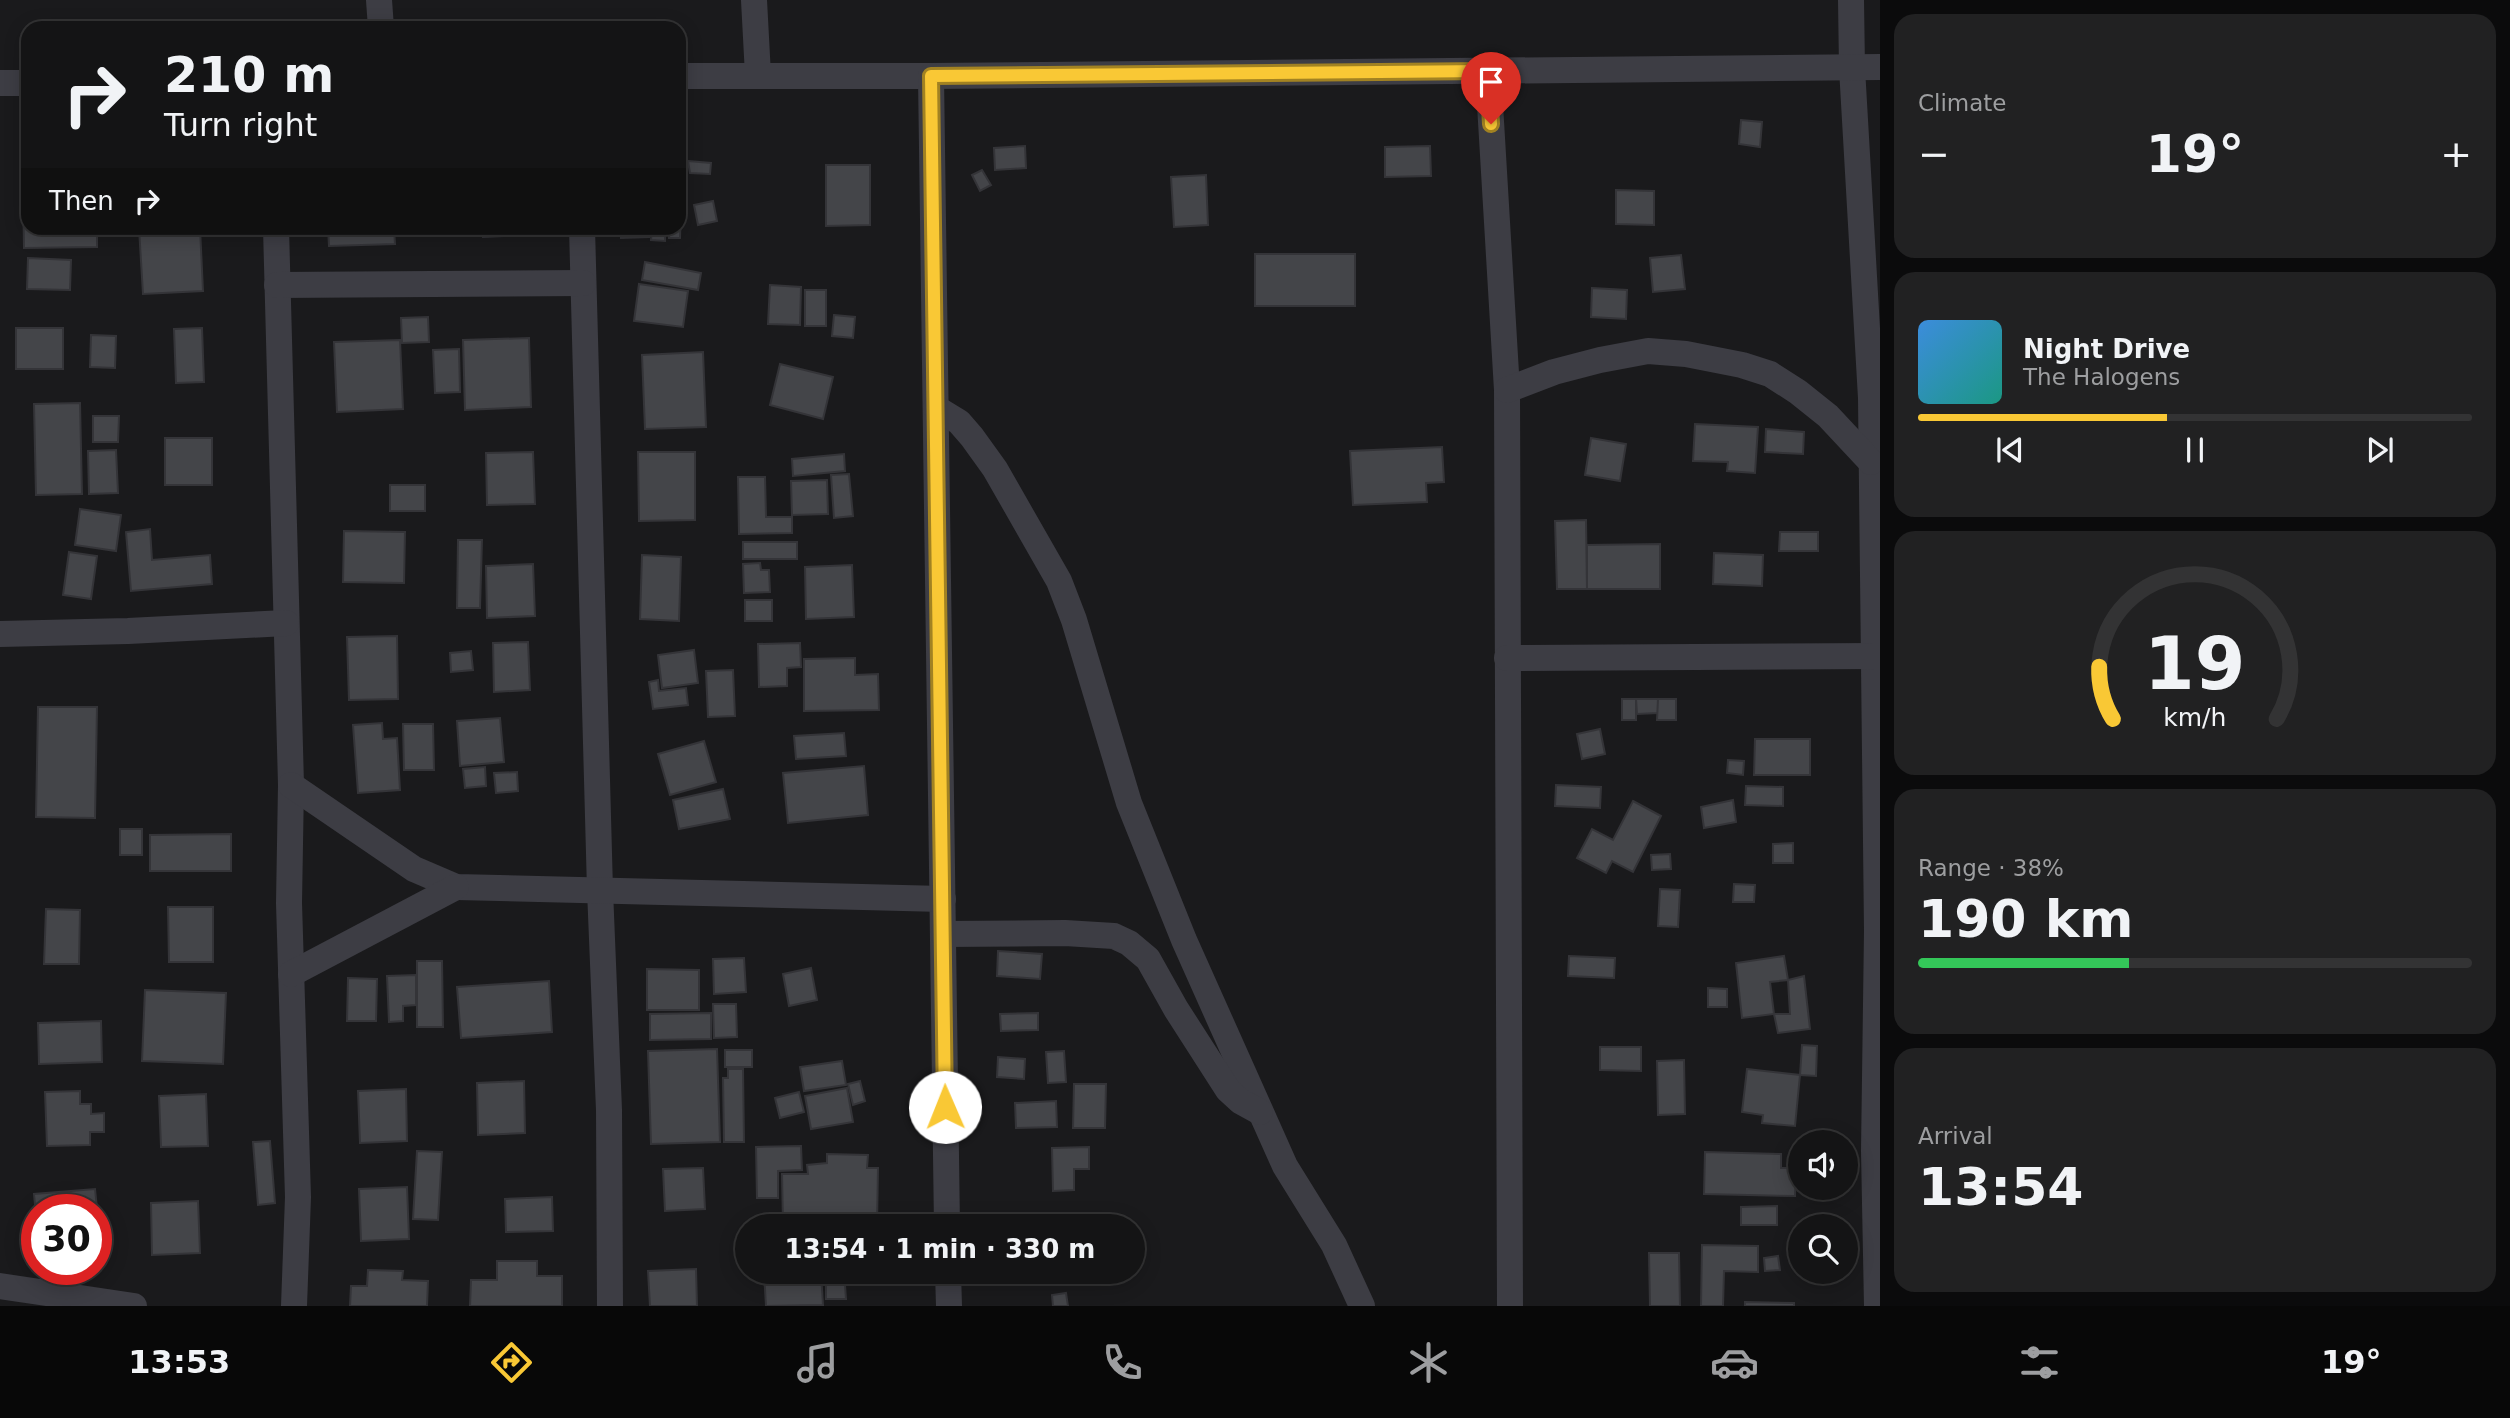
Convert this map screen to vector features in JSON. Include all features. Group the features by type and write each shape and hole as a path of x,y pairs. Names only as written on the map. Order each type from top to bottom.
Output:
{"street":[{"path":"379,0 380,21"},
{"path":"754,0 758,75"},
{"path":"1851,0 1876,429 1871,462 1877,656 1878,931 1874,1151 1877,1306"},
{"path":"686,76 1880,68"},
{"path":"1488,71 1507,390 1510,1306"},
{"path":"931,76 947,1214"},
{"path":"0,83 21,83"},
{"path":"276,235 291,785 289,903 298,1197 295,1306"},
{"path":"582,235 600,890 609,1110 610,1306"},
{"path":"277,285 583,283"},
{"path":"1507,390 1554,372 1648,351 1686,354 1742,365 1770,374 1798,392 1828,415 1871,462"},
{"path":"936,408 959,422 972,437 995,470 1059,581 1074,620 1129,803 1184,940 1285,1166 1334,1245 1362,1306"},
{"path":"0,634 286,623"},
{"path":"1507,658 1877,656"},
{"path":"291,785 405,864 456,887 943,899"},
{"path":"291,974 456,887"},
{"path":"943,934 1065,933 1114,936 1129,943 1148,959 1176,1009 1228,1090 1240,1101 1260,1112"},
{"path":"948,1284 949,1306"},
{"path":"0,1286 134,1306"}],"building":[{"path":"1741,120 1762,122 1760,147 1739,144"},
{"path":"1025,146 1026,168 995,170 994,148"},
{"path":"1430,146 1431,176 1385,177 1385,147"},
{"path":"688,161 711,163 710,174 690,173"},
{"path":"826,165 870,165 870,225 826,226"},
{"path":"982,170 991,185 980,191 972,175"},
{"path":"1206,175 1208,225 1174,227 1171,177"},
{"path":"1616,190 1654,191 1654,225 1616,224"},
{"path":"713,201 717,221 698,225 694,205"},
{"path":"24,235 97,235 97,247 24,248"},
{"path":"139,235 200,235 203,291 143,294"},
{"path":"328,235 394,235 395,244 329,246"},
{"path":"483,235 529,235 483,237"},
{"path":"621,235 649,235 649,237 621,238"},
{"path":"651,235 665,235 665,241 651,240"},
{"path":"669,235 680,235 680,238 669,238"},
{"path":"1255,254 1355,254 1355,306 1255,306"},
{"path":"1681,255 1685,289 1653,292 1650,258"},
{"path":"28,258 71,260 70,290 27,289"},
{"path":"645,262 701,273 698,290 642,280"},
{"path":"639,284 688,291 683,327 634,321"},
{"path":"770,285 801,287 800,325 768,324"},
{"path":"1592,288 1627,290 1626,319 1591,317"},
{"path":"805,290 826,290 826,326 805,326"},
{"path":"834,315 855,317 853,338 832,336"},
{"path":"428,317 429,342 402,343 401,318"},
{"path":"16,328 63,328 63,369 16,369"},
{"path":"202,328 204,382 176,383 174,329"},
{"path":"91,335 116,336 115,368 90,367"},
{"path":"529,338 531,407 465,410 463,340"},
{"path":"400,340 403,409 337,412 334,342"},
{"path":"459,349 460,392 435,393 433,350"},
{"path":"703,352 706,427 645,429 642,355"},
{"path":"780,364 833,377 823,419 770,405"},
{"path":"80,403 82,494 36,495 34,404"},
{"path":"93,416 119,416 118,442 93,442"},
{"path":"1695,424 1758,427 1755,473 1727,471 1728,462 1693,461"},
{"path":"1766,429 1804,432 1803,454 1765,452"},
{"path":"165,438 212,438 212,485 165,485"},
{"path":"1591,438 1626,444 1620,481 1585,475"},
{"path":"1442,447 1444,482 1426,483 1427,502 1353,505 1350,451"},
{"path":"116,450 118,493 89,494 88,451"},
{"path":"533,452 535,504 487,505 486,453"},
{"path":"638,452 695,452 695,520 639,521"},
{"path":"844,454 845,471 793,476 792,459"},
{"path":"849,474 853,516 834,518 831,475"},
{"path":"738,477 765,477 766,517 792,517 792,533 739,534"},
{"path":"827,480 828,514 792,515 791,481"},
{"path":"390,485 425,485 425,511 390,511"},
{"path":"80,509 121,515 116,551 75,545"},
{"path":"1586,520 1587,589 1557,589 1555,521"},
{"path":"150,529 152,560 210,555 212,584 131,591 126,532"},
{"path":"344,531 405,532 404,583 343,582"},
{"path":"1780,532 1818,532 1818,551 1779,551"},
{"path":"458,540 482,540 480,608 457,608"},
{"path":"743,542 797,542 797,559 743,559"},
{"path":"1660,544 1660,589 1587,589 1587,545"},
{"path":"69,552 97,556 91,599 63,595"},
{"path":"1714,553 1763,555 1762,586 1713,584"},
{"path":"642,555 681,557 679,621 640,619"},
{"path":"760,563 761,570 769,570 770,592 744,593 743,564"},
{"path":"533,564 535,616 487,618 486,566"},
{"path":"852,565 854,617 806,619 805,567"},
{"path":"745,600 772,600 772,621 745,621"},
{"path":"397,636 398,699 349,700 347,637"},
{"path":"528,642 530,690 494,692 493,643"},
{"path":"800,643 801,667 787,668 787,686 759,687 758,644"},
{"path":"694,650 698,683 662,688 658,655"},
{"path":"471,651 473,670 451,672 450,653"},
{"path":"855,658 855,675 878,674 879,710 804,711 804,659"},
{"path":"733,670 735,716 708,717 706,671"},
{"path":"658,680 659,691 686,688 688,705 653,709 649,682"},
{"path":"1622,699 1636,699 1636,720 1622,720"},
{"path":"1636,699 1658,699 1658,713 1637,714"},
{"path":"1658,699 1676,699 1676,720 1657,720"},
{"path":"38,707 97,707 95,818 36,817"},
{"path":"500,718 504,762 460,766 457,721"},
{"path":"382,723 383,739 397,738 400,790 358,793 353,725"},
{"path":"403,724 433,724 434,770 404,770"},
{"path":"1600,729 1605,754 1582,759 1577,734"},
{"path":"844,733 846,756 796,759 794,736"},
{"path":"1755,739 1810,739 1810,775 1754,775"},
{"path":"704,741 716,782 670,795 658,754"},
{"path":"1728,760 1744,761 1743,775 1727,773"},
{"path":"864,766 868,815 788,823 783,773"},
{"path":"485,767 486,786 465,788 463,769"},
{"path":"517,772 518,791 496,793 494,773"},
{"path":"1556,785 1601,787 1600,808 1555,806"},
{"path":"1746,786 1783,787 1783,806 1745,805"},
{"path":"723,789 730,819 679,829 673,800"},
{"path":"1733,800 1736,822 1704,828 1701,807"},
{"path":"1633,801 1661,816 1633,872 1612,861 1606,873 1577,858 1592,829 1613,840"},
{"path":"120,829 142,829 142,855 120,855"},
{"path":"231,834 231,871 150,871 150,835"},
{"path":"1793,843 1793,863 1773,863 1773,844"},
{"path":"1670,854 1671,869 1652,870 1651,855"},
{"path":"1734,884 1755,885 1754,902 1733,902"},
{"path":"1660,889 1680,890 1678,927 1658,926"},
{"path":"168,907 213,907 213,962 169,962"},
{"path":"46,909 80,910 79,964 44,964"},
{"path":"998,951 1042,954 1040,979 997,976"},
{"path":"1569,956 1615,958 1614,978 1568,976"},
{"path":"1784,956 1788,980 1770,982 1774,1014 1742,1018 1736,963"},
{"path":"744,958 746,992 714,994 713,959"},
{"path":"417,961 442,961 443,1027 417,1027"},
{"path":"811,968 817,1000 789,1006 783,974"},
{"path":"647,969 699,970 699,1010 647,1010"},
{"path":"416,975 416,1005 403,1006 403,1021 389,1022 387,976"},
{"path":"1804,976 1810,1029 1778,1033 1774,1014 1790,1014 1788,980"},
{"path":"348,978 377,979 376,1021 347,1021"},
{"path":"549,981 552,1032 461,1038 457,987"},
{"path":"1708,988 1727,989 1727,1007 1708,1007"},
{"path":"145,990 226,993 223,1064 142,1061"},
{"path":"713,1004 736,1004 737,1037 714,1038"},
{"path":"711,1013 711,1039 650,1040 650,1014"},
{"path":"1038,1013 1038,1030 1001,1031 1000,1014"},
{"path":"101,1021 102,1062 39,1064 38,1023"},
{"path":"1802,1045 1817,1046 1816,1076 1800,1075"},
{"path":"1600,1047 1641,1047 1641,1071 1600,1070"},
{"path":"717,1049 720,1142 651,1144 648,1051"},
{"path":"725,1050 752,1050 752,1067 725,1067"},
{"path":"1064,1051 1066,1082 1048,1083 1046,1052"},
{"path":"998,1057 1025,1059 1024,1079 997,1077"},
{"path":"1684,1060 1685,1114 1658,1115 1657,1061"},
{"path":"842,1061 846,1085 804,1091 800,1067"},
{"path":"728,1069 743,1069 744,1142 724,1142 723,1078 728,1078"},
{"path":"1747,1069 1800,1075 1795,1126 1762,1123 1763,1115 1742,1112"},
{"path":"524,1081 525,1133 478,1135 477,1083"},
{"path":"860,1081 865,1101 853,1105 848,1084"},
{"path":"1074,1084 1106,1084 1105,1128 1073,1128"},
{"path":"847,1088 853,1122 811,1129 805,1096"},
{"path":"406,1089 407,1141 360,1143 358,1091"},
{"path":"80,1091 80,1104 91,1104 91,1114 104,1113 104,1132 90,1132 90,1145 47,1146 45,1092"},
{"path":"799,1092 804,1112 780,1118 775,1098"},
{"path":"206,1094 208,1146 161,1147 159,1096"},
{"path":"1056,1101 1057,1127 1016,1128 1015,1103"},
{"path":"270,1141 275,1203 258,1205 253,1142"},
{"path":"801,1146 802,1170 778,1171 778,1198 757,1198 756,1147"},
{"path":"1089,1147 1089,1169 1074,1169 1074,1190 1053,1191 1052,1148"},
{"path":"417,1151 442,1152 438,1220 413,1219"},
{"path":"1705,1152 1781,1154 1781,1168 1788,1168 1788,1196 1704,1194"},
{"path":"827,1154 868,1155 867,1168 878,1168 877,1214 783,1214 782,1174 808,1174 807,1165 827,1163"},
{"path":"703,1168 705,1209 665,1211 663,1169"},
{"path":"407,1187 409,1239 361,1241 359,1189"},
{"path":"95,1189 96,1194 34,1194"},
{"path":"552,1197 553,1231 506,1232 505,1199"},
{"path":"198,1201 200,1253 152,1255 151,1203"},
{"path":"1777,1206 1777,1225 1741,1225 1741,1207"},
{"path":"1702,1245 1758,1246 1758,1272 1724,1271 1723,1306 1701,1306"},
{"path":"1649,1253 1679,1253 1680,1306 1650,1306"},
{"path":"1778,1256 1780,1270 1765,1271 1764,1258"},
{"path":"497,1261 537,1261 537,1276 562,1276 562,1306 470,1306 471,1280 497,1280"},
{"path":"696,1269 697,1306 650,1306 648,1271"},
{"path":"368,1270 403,1271 402,1280 428,1281 427,1306 350,1306 351,1286 367,1286"},
{"path":"765,1284 822,1284 823,1305 766,1306"},
{"path":"826,1284 881,1284 845,1285 846,1299 826,1299"},
{"path":"1066,1293 1068,1306 1053,1306 1052,1295"},
{"path":"1745,1302 1794,1303 1794,1306 1745,1306"}],"route":[{"path":"945,1107 931,76 1488,71 1491,124"}]}
